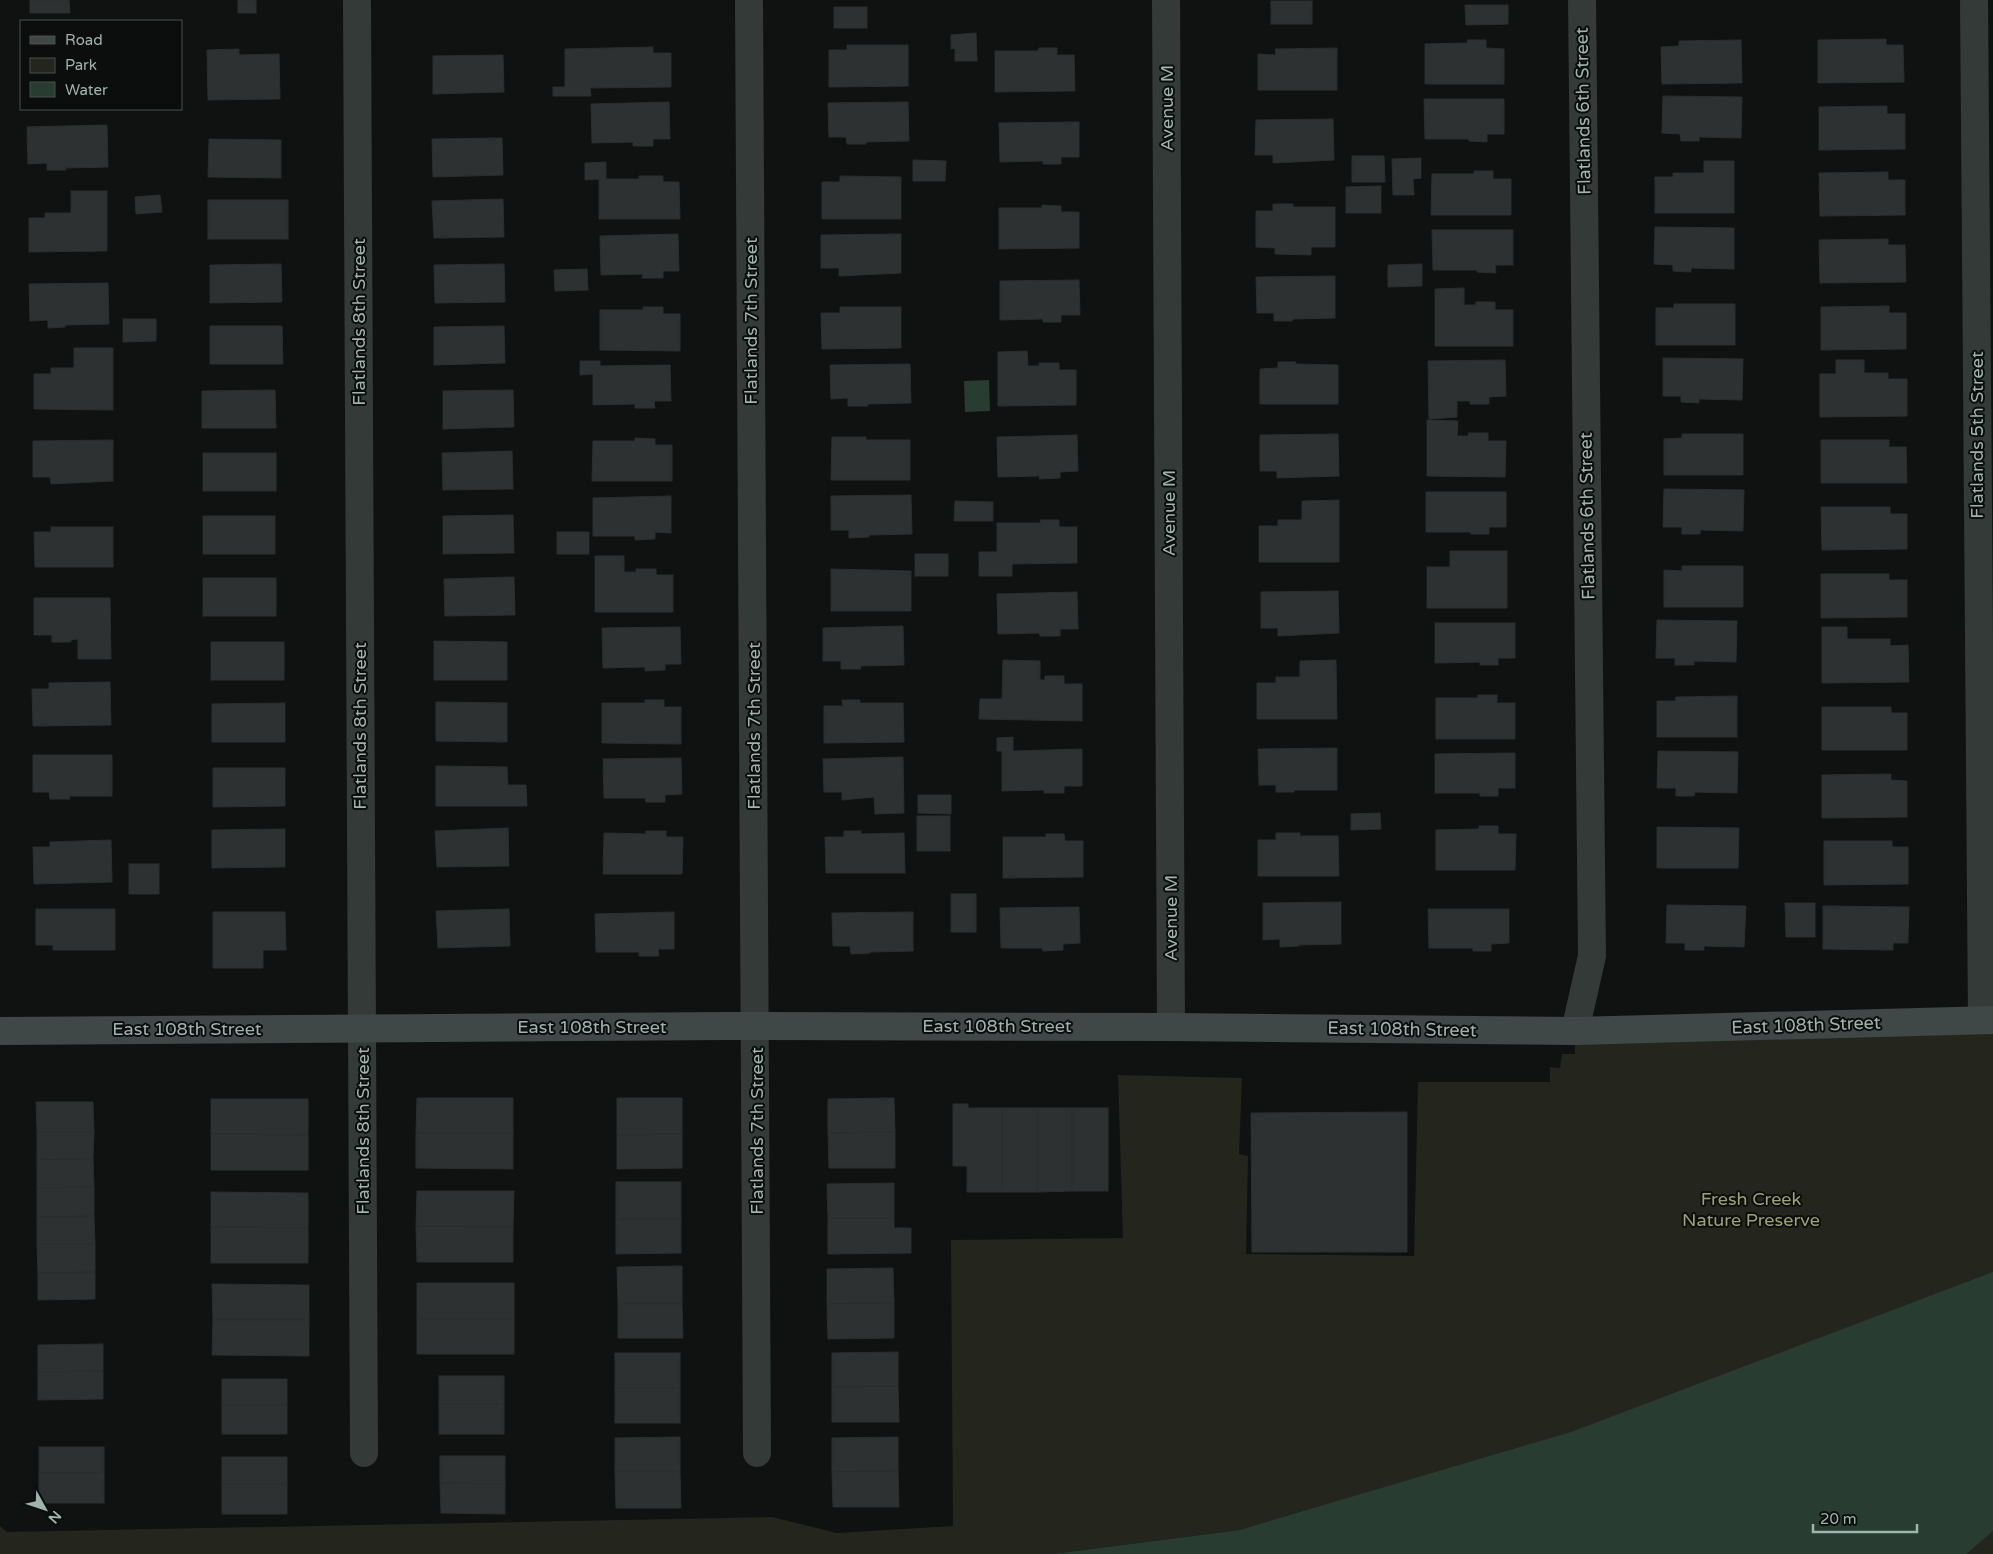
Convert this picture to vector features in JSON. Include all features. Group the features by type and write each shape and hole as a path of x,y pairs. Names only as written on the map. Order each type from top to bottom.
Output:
{"street":[{"name":"Flatlands 8th Street","path":"357,0 364,1453"},
{"name":"Flatlands 7th Street","path":"749,0 757,1453"},
{"name":"Avenue M","path":"1166,0 1171,1026"},
{"name":"Flatlands 6th Street","path":"1575,1031 1592,956 1582,0"},
{"name":"Flatlands 5th Street","path":"1974,0 1987,1020"},
{"name":"East 108th Street","path":"0,1031 756,1026 1171,1026 1575,1031 1987,1020"}],"green space":[{"name":"Fresh Creek Nature Preserve","path":"1993,1027 1993,1311 1239,1530 1053,1554 0,1554 0,1526 7,1532 772,1517 837,1533 953,1526 951,1240 1123,1238 1118,1075 1242,1078 1239,1154 1248,1156 1246,1254 1414,1256 1418,1082 1550,1082 1550,1067 1560,1068 1562,1054 1575,1054 1575,1031"},
{"path":"1993,1520 1993,1554 1954,1554"}],"water":[{"path":"989,380 990,411 965,412 964,381"},
{"path":"1993,1272 1993,1531 1966,1554 1053,1554 1239,1530 1571,1432"}],"building":[{"path":"30,0 69,0 70,13 30,13"},
{"path":"238,0 256,0 256,13 238,13"},
{"path":"1271,1 1312,1 1312,24 1271,24"},
{"path":"1465,5 1508,5 1508,24 1466,25"},
{"path":"834,7 867,7 867,28 834,28"},
{"path":"976,33 977,61 955,61 955,48 951,49 951,35"},
{"path":"1886,39 1886,45 1903,45 1904,82 1818,83 1818,40"},
{"path":"1467,40 1486,40 1486,48 1504,49 1504,84 1425,84 1425,44 1468,43"},
{"path":"1741,40 1742,83 1662,84 1661,47 1679,46 1679,41"},
{"path":"847,45 908,45 908,86 829,87 829,50 847,50"},
{"path":"653,47 653,53 671,53 671,87 590,88 591,96 553,96 553,87 565,87 565,49"},
{"path":"1039,48 1057,48 1057,55 1074,55 1075,91 995,92 995,51 1038,51"},
{"path":"1337,48 1337,90 1258,90 1258,54 1276,55 1275,49"},
{"path":"239,49 239,55 279,54 280,99 208,100 207,50"},
{"path":"503,55 504,92 433,94 433,56"},
{"path":"1663,96 1742,97 1741,138 1699,137 1699,141 1681,141 1680,134 1662,133"},
{"path":"1424,99 1504,99 1504,134 1487,134 1487,142 1469,141 1469,139 1425,139"},
{"path":"669,102 670,139 653,139 653,146 633,146 633,142 592,143 591,104"},
{"path":"908,102 909,141 847,144 846,137 829,137 828,103"},
{"path":"1887,106 1887,114 1905,114 1905,149 1819,150 1819,107"},
{"path":"1333,119 1334,160 1273,163 1273,155 1255,155 1256,120"},
{"path":"1079,122 1079,157 1061,157 1061,164 1043,164 1043,161 1000,162 999,123"},
{"path":"107,125 108,167 47,170 47,163 28,164 27,127"},
{"path":"502,138 503,175 433,177 432,139"},
{"path":"209,139 281,140 281,178 208,177"},
{"path":"1352,156 1384,156 1385,182 1352,182"},
{"path":"1421,158 1421,178 1413,179 1414,195 1393,195 1392,159"},
{"path":"913,160 946,161 945,181 913,181"},
{"path":"1704,161 1734,161 1734,213 1655,213 1655,177 1673,177 1673,173 1704,173"},
{"path":"606,162 606,179 639,179 639,176 663,176 663,182 679,182 680,219 599,219 599,179 585,180 585,163"},
{"path":"1474,171 1493,171 1493,179 1511,179 1511,215 1431,215 1432,174 1474,174"},
{"path":"1888,172 1888,180 1905,180 1905,215 1820,216 1819,173"},
{"path":"840,176 901,177 901,219 822,219 822,182 840,182"},
{"path":"1381,186 1381,213 1346,213 1346,187"},
{"path":"71,191 107,191 107,251 29,252 29,218 45,218 45,213 71,213"},
{"path":"160,195 162,212 136,214 135,197"},
{"path":"503,199 504,237 434,238 432,201"},
{"path":"208,200 288,200 288,239 208,239"},
{"path":"1273,204 1293,204 1293,207 1335,207 1335,247 1311,247 1311,255 1275,254 1275,248 1256,247 1256,211 1273,211"},
{"path":"1042,205 1061,206 1061,212 1079,212 1079,248 999,249 999,208 1042,208"},
{"path":"1655,227 1734,228 1734,269 1691,268 1691,272 1673,271 1673,265 1654,264"},
{"path":"1432,230 1513,230 1513,265 1495,265 1496,273 1477,272 1477,270 1433,270"},
{"path":"678,234 679,271 663,271 663,278 642,278 643,274 601,275 600,236"},
{"path":"901,234 901,273 839,276 839,268 821,268 821,235"},
{"path":"1888,239 1888,245 1905,245 1906,282 1820,283 1819,240"},
{"path":"281,264 282,302 210,303 210,265"},
{"path":"504,264 505,302 435,303 434,265"},
{"path":"1422,264 1422,286 1388,287 1388,265"},
{"path":"587,269 588,290 555,291 554,270"},
{"path":"1335,276 1335,318 1274,321 1274,313 1257,313 1256,277"},
{"path":"1079,280 1080,315 1061,315 1061,322 1043,322 1043,319 1000,320 1000,281"},
{"path":"108,283 109,324 65,325 65,327 48,328 48,320 30,321 29,284"},
{"path":"1464,288 1464,305 1476,305 1476,302 1495,302 1495,310 1513,310 1513,346 1435,346 1435,289"},
{"path":"1674,304 1735,304 1735,345 1656,345 1656,308 1674,308"},
{"path":"1889,306 1889,313 1906,313 1906,349 1821,350 1821,307"},
{"path":"643,307 663,307 663,314 680,314 680,351 600,350 600,310 643,310"},
{"path":"840,307 901,307 901,348 822,349 821,313 840,313"},
{"path":"123,319 156,319 156,341 123,342"},
{"path":"210,326 282,326 283,364 210,364"},
{"path":"504,326 505,363 434,365 434,327"},
{"path":"74,348 113,348 113,410 34,409 34,374 51,374 51,368 74,368"},
{"path":"1027,351 1028,366 1039,366 1039,363 1059,363 1059,370 1076,370 1076,405 998,406 998,352"},
{"path":"1663,358 1743,359 1742,400 1699,399 1699,403 1681,402 1681,396 1663,396"},
{"path":"1505,360 1506,396 1489,397 1489,404 1470,404 1470,401 1457,401 1457,417 1429,419 1428,361"},
{"path":"1836,360 1864,360 1864,373 1888,373 1888,379 1907,379 1907,416 1820,417 1820,374 1836,374"},
{"path":"580,361 600,361 600,366 670,365 671,401 654,401 655,408 635,408 635,404 593,405 593,374 580,375"},
{"path":"1278,362 1338,365 1338,404 1260,404 1260,369 1278,368"},
{"path":"910,364 911,403 848,406 848,398 831,399 830,365"},
{"path":"275,390 276,428 202,428 202,391"},
{"path":"513,390 514,427 443,429 443,391"},
{"path":"1427,420 1458,421 1457,436 1469,436 1468,433 1488,433 1488,441 1506,441 1505,477 1427,476"},
{"path":"1338,434 1339,476 1277,478 1277,471 1260,471 1260,435"},
{"path":"1682,434 1743,434 1743,475 1664,475 1664,439 1682,438"},
{"path":"1077,435 1078,471 1060,472 1060,478 1039,479 1040,476 998,477 997,437"},
{"path":"832,437 866,437 866,440 910,440 910,480 831,480"},
{"path":"635,438 655,439 655,445 672,445 672,481 592,481 593,441 635,441"},
{"path":"113,440 113,481 51,484 50,477 33,477 33,441"},
{"path":"1821,440 1889,440 1889,447 1906,447 1907,483 1821,483"},
{"path":"512,451 513,489 443,490 442,453"},
{"path":"203,453 276,453 276,491 203,491"},
{"path":"1664,489 1744,490 1743,531 1700,530 1700,534 1682,534 1682,527 1663,527"},
{"path":"1426,492 1506,492 1506,527 1489,527 1489,534 1426,532"},
{"path":"911,495 912,534 869,535 869,537 849,538 849,530 831,530 831,496"},
{"path":"671,496 671,533 655,532 655,539 635,540 635,536 593,536 593,498"},
{"path":"1339,500 1339,562 1259,562 1259,526 1278,526 1278,520 1302,520 1302,501"},
{"path":"955,501 993,502 993,521 954,521"},
{"path":"1821,507 1890,507 1890,514 1907,514 1907,549 1822,550"},
{"path":"513,515 514,553 443,554 443,516"},
{"path":"203,516 275,516 275,554 203,554"},
{"path":"1040,520 1059,520 1059,527 1077,527 1077,563 1012,564 1012,576 979,576 979,552 997,552 997,523 1041,523"},
{"path":"51,527 113,527 113,567 35,567 34,532 51,532"},
{"path":"557,532 589,532 589,554 557,554"},
{"path":"1450,551 1507,551 1507,608 1427,608 1427,567 1450,567"},
{"path":"915,554 948,554 948,576 915,576"},
{"path":"595,556 624,556 624,572 636,572 636,569 656,569 656,575 673,575 673,612 595,612"},
{"path":"1682,566 1743,566 1743,607 1664,607 1664,570 1682,571"},
{"path":"831,569 911,571 911,611 831,611"},
{"path":"1821,574 1889,574 1889,580 1907,580 1907,617 1821,618"},
{"path":"514,577 515,615 445,616 444,579"},
{"path":"203,578 276,578 276,616 203,616"},
{"path":"1338,591 1339,633 1278,636 1278,628 1261,628 1261,592"},
{"path":"1077,592 1078,629 1060,629 1060,636 1040,636 1039,633 998,634 997,594"},
{"path":"34,598 110,598 111,659 78,659 78,639 71,640 71,642 52,642 52,635 34,635"},
{"path":"1657,620 1737,621 1736,662 1694,661 1694,665 1675,665 1675,658 1656,658"},
{"path":"1435,623 1515,623 1515,658 1498,658 1498,665 1480,665 1480,662 1435,663"},
{"path":"903,626 904,665 860,666 861,669 841,669 841,661 823,661 823,628"},
{"path":"680,627 681,664 665,664 665,670 645,671 645,667 603,668 602,628"},
{"path":"1822,627 1847,627 1847,639 1890,639 1890,646 1908,645 1909,682 1822,683"},
{"path":"434,641 507,642 507,680 434,680"},
{"path":"211,642 284,642 284,680 211,680"},
{"path":"1003,660 1040,661 1040,680 1045,680 1045,676 1064,676 1064,684 1082,684 1082,721 979,719 980,699 1002,699"},
{"path":"1336,660 1337,719 1257,719 1257,683 1276,683 1276,677 1300,677 1300,661"},
{"path":"110,682 111,725 33,726 32,689 49,689 49,683"},
{"path":"1478,695 1497,695 1497,703 1515,703 1515,739 1436,739 1436,698 1478,698"},
{"path":"1737,696 1737,737 1657,737 1657,701 1675,701 1676,697"},
{"path":"645,700 664,700 664,707 681,707 681,744 602,743 602,703 645,703"},
{"path":"842,700 860,700 860,703 903,703 904,742 824,743 824,706 843,706"},
{"path":"436,702 507,703 507,742 436,741"},
{"path":"285,703 285,742 212,742 212,704"},
{"path":"1822,707 1891,707 1891,713 1907,713 1907,750 1822,750"},
{"path":"1013,737 1013,751 1082,749 1082,786 1064,786 1064,793 1044,793 1044,790 1002,791 1002,751 997,751 997,738"},
{"path":"1337,748 1337,790 1276,792 1276,785 1259,785 1258,749"},
{"path":"1658,751 1738,752 1737,793 1695,792 1694,796 1676,796 1676,788 1657,788"},
{"path":"1515,753 1515,788 1498,788 1498,796 1480,796 1480,793 1435,793 1435,754"},
{"path":"33,755 112,755 112,796 69,796 70,799 50,799 49,792 33,792"},
{"path":"903,757 904,813 875,814 874,797 842,800 842,792 824,792 823,759"},
{"path":"681,758 682,794 665,795 665,802 646,802 645,798 604,798 603,759"},
{"path":"436,766 507,767 508,785 526,785 527,806 436,806"},
{"path":"213,768 285,768 285,806 213,807"},
{"path":"1891,774 1891,780 1907,781 1907,817 1822,818 1822,775"},
{"path":"918,795 951,795 951,814 918,813"},
{"path":"1380,813 1381,829 1351,830 1351,814"},
{"path":"917,816 950,816 950,851 917,851"},
{"path":"1479,826 1498,826 1498,834 1516,834 1515,870 1436,870 1436,830 1479,829"},
{"path":"1657,827 1739,828 1738,868 1657,868"},
{"path":"508,828 509,866 437,867 435,831"},
{"path":"285,829 285,867 212,868 212,830"},
{"path":"646,831 666,831 666,837 683,837 682,874 603,874 604,833 646,834"},
{"path":"844,831 861,831 861,834 904,833 905,873 826,873 825,837 844,837"},
{"path":"1276,833 1300,833 1300,836 1338,836 1339,876 1258,876 1258,840 1276,840"},
{"path":"1046,834 1064,834 1065,841 1083,841 1083,877 1003,878 1003,837 1046,837"},
{"path":"111,840 112,882 34,884 33,847 50,847 50,842"},
{"path":"1824,841 1892,841 1892,847 1908,847 1908,884 1824,885"},
{"path":"129,864 159,864 159,894 129,894"},
{"path":"951,894 976,894 976,932 951,932"},
{"path":"1341,902 1341,944 1280,947 1280,939 1263,940 1263,903"},
{"path":"1785,903 1815,903 1815,937 1786,937"},
{"path":"1667,905 1746,906 1744,947 1704,946 1704,950 1685,950 1685,943 1666,943"},
{"path":"1823,906 1909,907 1908,943 1893,943 1893,950 1823,949"},
{"path":"1079,907 1080,943 1063,944 1063,950 1043,951 1042,948 1001,948 1000,908"},
{"path":"36,909 115,909 115,950 53,950 53,945 36,945"},
{"path":"509,909 510,946 438,948 436,911"},
{"path":"1428,909 1509,909 1509,943 1491,944 1491,951 1473,951 1473,948 1429,948"},
{"path":"213,912 285,912 286,950 263,950 263,968 213,968"},
{"path":"674,912 674,949 658,949 659,956 639,956 639,952 596,952 595,914"},
{"path":"913,912 913,951 851,954 850,946 833,946 832,913"},
{"path":"417,1098 513,1098 513,1133 416,1133"},
{"path":"617,1098 682,1098 682,1134 617,1135"},
{"path":"894,1098 895,1132 828,1133 828,1099"},
{"path":"211,1099 308,1099 308,1135 211,1134"},
{"path":"36,1102 93,1102 94,1132 37,1132"},
{"path":"953,1104 968,1104 968,1108 1002,1108 1002,1192 967,1192 967,1166 953,1166"},
{"path":"1002,1108 1037,1108 1037,1192 1002,1192"},
{"path":"1037,1108 1072,1108 1072,1191 1037,1192"},
{"path":"1072,1108 1108,1108 1108,1191 1072,1191"},
{"path":"1407,1112 1407,1252 1252,1252 1251,1113"},
{"path":"37,1132 94,1132 93,1159 37,1160"},
{"path":"895,1132 895,1168 829,1168 828,1133"},
{"path":"416,1133 513,1133 513,1169 416,1168"},
{"path":"211,1134 308,1135 308,1170 211,1170"},
{"path":"682,1134 682,1168 617,1169 617,1135"},
{"path":"93,1159 94,1187 37,1188 37,1160"},
{"path":"616,1182 681,1182 681,1219 616,1219"},
{"path":"894,1183 894,1218 828,1218 827,1184"},
{"path":"94,1187 94,1216 37,1217 37,1188"},
{"path":"417,1191 514,1191 513,1227 416,1226"},
{"path":"211,1192 308,1193 308,1228 211,1227"},
{"path":"94,1216 95,1244 37,1244 37,1217"},
{"path":"828,1218 894,1218 894,1228 911,1228 911,1253 828,1254"},
{"path":"616,1219 681,1219 681,1253 616,1254"},
{"path":"416,1226 513,1227 513,1262 417,1262"},
{"path":"211,1227 308,1228 308,1263 211,1263"},
{"path":"37,1244 95,1244 95,1272 38,1273"},
{"path":"682,1266 682,1304 618,1304 617,1267"},
{"path":"893,1268 894,1303 827,1304 827,1269"},
{"path":"95,1272 95,1299 38,1300 38,1273"},
{"path":"417,1283 514,1283 514,1319 417,1319"},
{"path":"212,1284 309,1285 309,1320 213,1320"},
{"path":"894,1303 894,1338 828,1339 827,1304"},
{"path":"618,1304 682,1304 683,1338 618,1338"},
{"path":"417,1319 514,1319 514,1354 417,1354"},
{"path":"213,1320 309,1320 309,1356 212,1355"},
{"path":"103,1344 103,1371 38,1372 38,1345"},
{"path":"898,1352 898,1386 832,1387 832,1353"},
{"path":"615,1353 680,1353 680,1388 615,1388"},
{"path":"103,1371 103,1399 38,1400 38,1372"},
{"path":"439,1376 504,1376 504,1404 439,1404"},
{"path":"222,1379 287,1379 287,1405 222,1405"},
{"path":"898,1386 899,1422 832,1422 832,1387"},
{"path":"615,1388 680,1388 680,1423 615,1423"},
{"path":"439,1404 504,1404 504,1434 439,1434"},
{"path":"222,1405 287,1405 287,1434 222,1434"},
{"path":"680,1437 680,1471 615,1471 615,1438"},
{"path":"898,1437 898,1471 832,1472 832,1438"},
{"path":"39,1447 104,1447 104,1473 39,1473"},
{"path":"440,1456 505,1456 505,1484 440,1483"},
{"path":"222,1457 287,1457 287,1484 222,1484"},
{"path":"615,1471 680,1471 681,1508 616,1508"},
{"path":"898,1471 899,1507 833,1507 832,1472"},
{"path":"39,1473 104,1473 104,1503 39,1503"},
{"path":"440,1483 505,1484 505,1514 441,1513"},
{"path":"222,1484 287,1484 287,1514 222,1514"}]}
